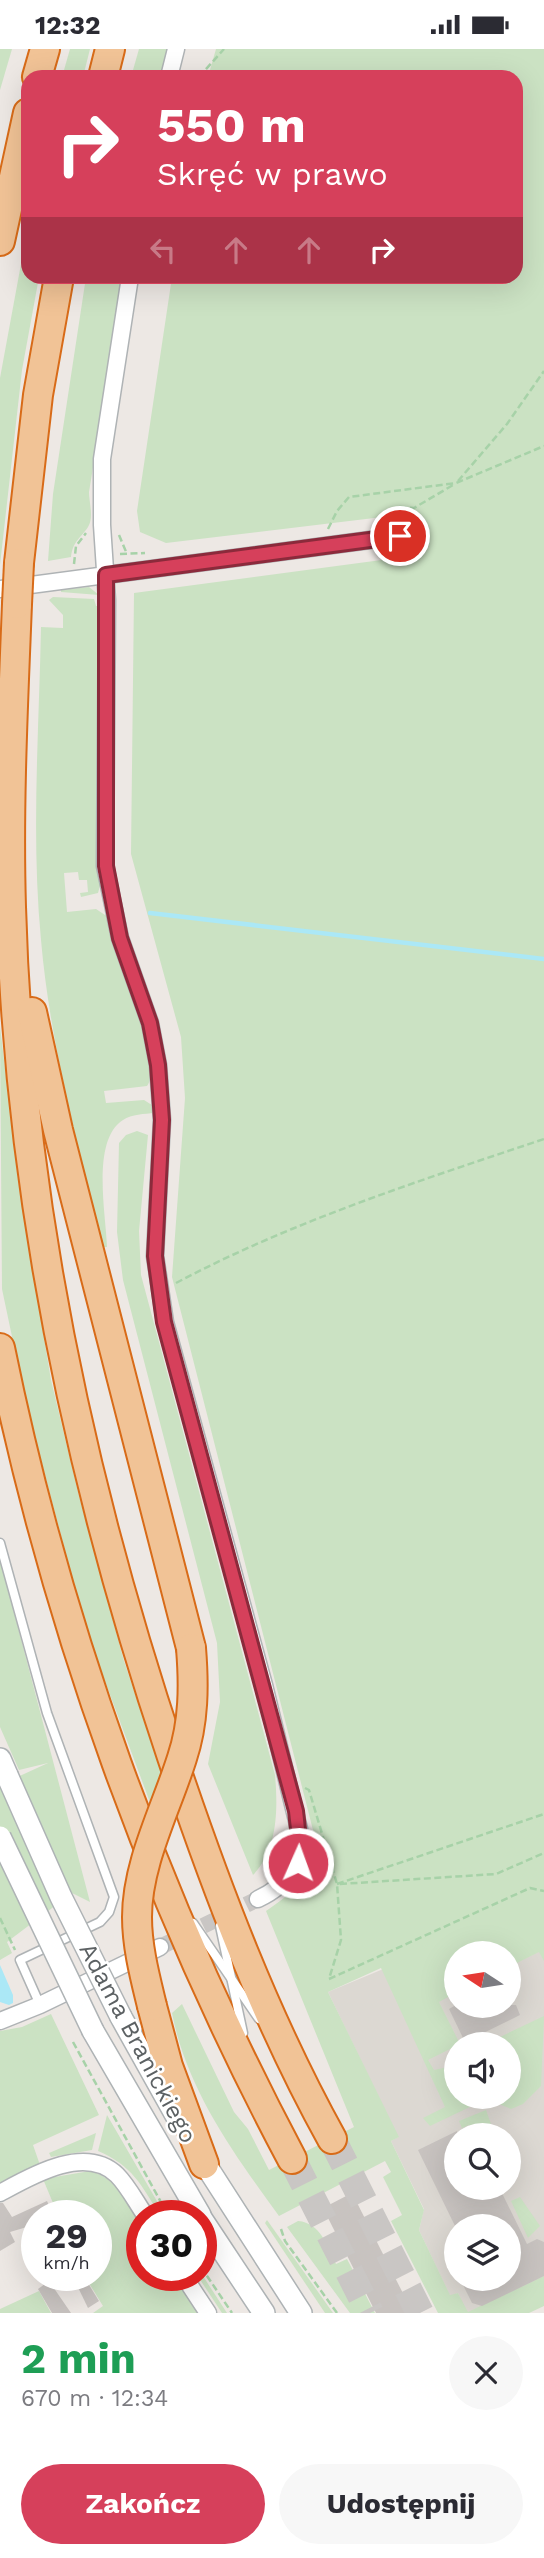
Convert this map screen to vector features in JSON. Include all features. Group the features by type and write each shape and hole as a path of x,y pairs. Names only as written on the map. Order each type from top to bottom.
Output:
{"highway":[{"path":"39,70 45,49"},
{"path":"105,70 110,49"},
{"path":"0,241 21,145"},
{"path":"58,284 38,395 19,563 8,597 11,910 17,1023 29,1147 65,1363 136,1651 205,1851 250,1969 297,2073 332,2139"},
{"path":"11,910 58,1130 191,1648 194,1690 190,1727 183,1756 149,1853 137,1915 143,1971 168,2066 204,2164"},
{"path":"0,1347 21,1452 61,1594 99,1710 161,1876 256,2091 292,2159"}],"main road":[{"name":"Adama Branickiego","path":"3,1767 61,1897 121,2017 204,2164 301,2313"},
{"name":"Adama Branickiego","path":"0,1837 93,2031 191,2200"},
{"name":"Adama Branickiego","path":"217,2241 264,2313"}],"street":[{"path":"171,70 176,49"},
{"path":"129,284 105,431 101,505 106,575 106,866 120,938 147,1014 158,1065 162,1120 154,1224 159,1291 299,1829 300,1847 293,1872 272,1893 258,1899"},
{"path":"8,597 106,575 400,536"},
{"path":"0,2021 40,2005 160,1947"},
{"path":"0,2193 52,2168 70,2164 95,2164 116,2175 134,2200"},
{"path":"194,2291 208,2313"}],"lane":[{"path":"0,1543 47,1713 114,1897 109,1912 100,1922 20,1961 40,2005"},
{"path":"205,1851 256,2091"},
{"path":"161,1876 297,2073"}],"path":[{"path":"205,70 224,49"},
{"path":"324,546 337,511 349,497 456,483 507,424 544,371"},
{"path":"383,520 399,507 414,508 456,483 544,446"},
{"path":"74,565 76,546 91,527 101,505"},
{"path":"167,1288 226,1257 388,1190 544,1139"},
{"path":"299,1784 309,1790 337,1884 341,1940 329,1979 530,1888 544,1891"},
{"path":"337,1884 544,1814"},
{"path":"337,1884 496,1874 544,1853"},
{"path":"0,1918 20,1961"},
{"path":"73,2042 160,2200"},
{"path":"281,2229 285,2241 337,2313"},
{"path":"217,2291 232,2313"}],"shaded area":[{"path":"544,1902 544,2301 467,2313 458,2293 450,2296 448,2291 521,2291 521,2214 444,2214 444,2283 419,2230 424,2209 391,2141 398,2137 328,1992 444,1944 444,2018 522,2018 522,1941 450,1941"}],"green space":[{"path":"0,49 12,49 0,90"},
{"path":"70,49 90,49 85,70 64,70"},
{"path":"139,49 170,49 165,70 133,70"},
{"path":"216,49 544,49 544,1961 539,1952 522,1960 522,1941 444,1941 444,1999 439,2002 444,2018 447,2018 454,2032 444,2032 444,2052 428,2060 434,2070 444,2068 444,2105 381,1968 328,1992 399,2137 391,2141 424,2210 419,2230 444,2282 444,2291 448,2291 450,2295 458,2293 468,2312 512,2291 521,2291 521,2287 544,2276 544,2306 529,2313 438,2313 391,2221 402,2215 383,2177 391,2172 385,2161 279,2216 214,2120 189,2068 172,2013 182,2004 234,2112 248,2129 269,2170 354,2127 266,1911 303,1880 312,1860 314,1834 172,1277 185,1098 181,1037 131,854 134,593 404,557 399,515 166,543 140,532 137,511 171,284 523,284 523,70 210,70"},
{"path":"21,264 21,284 38,284 22,370 0,565 0,378"},
{"path":"85,284 123,284 89,492 90,523 75,544 71,557 48,561 53,494"},
{"path":"89,587 99,595 61,592 61,590"},
{"path":"53,597 94,599 96,606 101,606 97,823 101,882 98,893 81,897 80,893 88,892 87,880 79,880 78,872 64,873 67,912 96,909 108,917 145,1031 151,1074 147,1086 104,1091 106,1103 144,1100 155,1107 155,1113 134,1115 123,1120 113,1130 107,1144 103,1198 107,1247 102,1247 66,1094 51,1017 41,940 36,823 41,627 63,628 63,615 49,600"},
{"path":"0,1026 18,1180 51,1380 124,1661 162,1775 151,1805 86,1630 26,1403 2,1289"},
{"path":"137,1131 148,1135 139,1231 141,1275 275,1775 276,1815 272,1841 261,1865 253,1875 208,1764 220,1702 217,1643 123,1280 117,1232 119,1143 126,1135"},
{"path":"0,1559 90,1902 72,1893 7,1942 12,1953 0,1960 0,1785 48,1763 19,1770 0,1727"},
{"path":"51,2014 99,2115 33,2145 40,2165 0,2183 0,2031 22,2027"},
{"path":"544,2016 541,2086 521,2105 521,2032 510,2032"},
{"path":"444,2108 466,2109 430,2126 423,2118"},
{"path":"486,2110 491,2123 460,2123 459,2121"},
{"path":"107,2115 156,2200 150,2200 120,2163 98,2151"},
{"path":"96,2133 92,2150 51,2157 49,2153"},
{"path":"90,2171 115,2185 130,2200 126,2200 126,2291 183,2291 198,2313 93,2313 103,2306 94,2291 112,2291 112,2200 52,2200 43,2179"},
{"path":"521,2198 540,2226 528,2238 521,2223 521,2214 517,2214 511,2201"},
{"path":"267,2220 333,2313 325,2313 265,2223"},
{"path":"298,2221 318,2231 336,2264 347,2259 375,2313 350,2313 287,2227"},
{"path":"39,2291 51,2313 0,2313 0,2309"},
{"path":"208,2291 213,2291 227,2313 222,2313"}],"water":[{"path":"0,1965 13,1995 13,2003 9,2005 0,2002"}],"building":[{"path":"453,2018 514,2018 485,2032 460,2032"},
{"path":"444,2137 444,2200 505,2200 512,2214 449,2214 418,2150"},
{"path":"352,2193 413,2313 376,2313 323,2208"},
{"path":"0,2203 3,2203 12,2217 21,2213 21,2229 10,2232 15,2242 0,2251"},
{"path":"521,2232 527,2244 537,2239 544,2242 544,2276 521,2287"},
{"path":"39,2291 56,2291 71,2313 52,2313"},
{"path":"80,2291 93,2291 99,2301 88,2308"},
{"path":"466,2291 513,2291 482,2306 472,2303"}],"waterway":[{"path":"150,913 544,959"}],"tunnel":[{"path":"160,1947 258,1899"},
{"path":"332,2139 420,2313"},
{"path":"292,2159 370,2313"}],"route":[{"path":"298,1863 300,1847 296,1811 164,1322 159,1291 154,1224 162,1120 158,1065 150,1023 120,938 111,898 103,837 106,575 400,536"}]}
